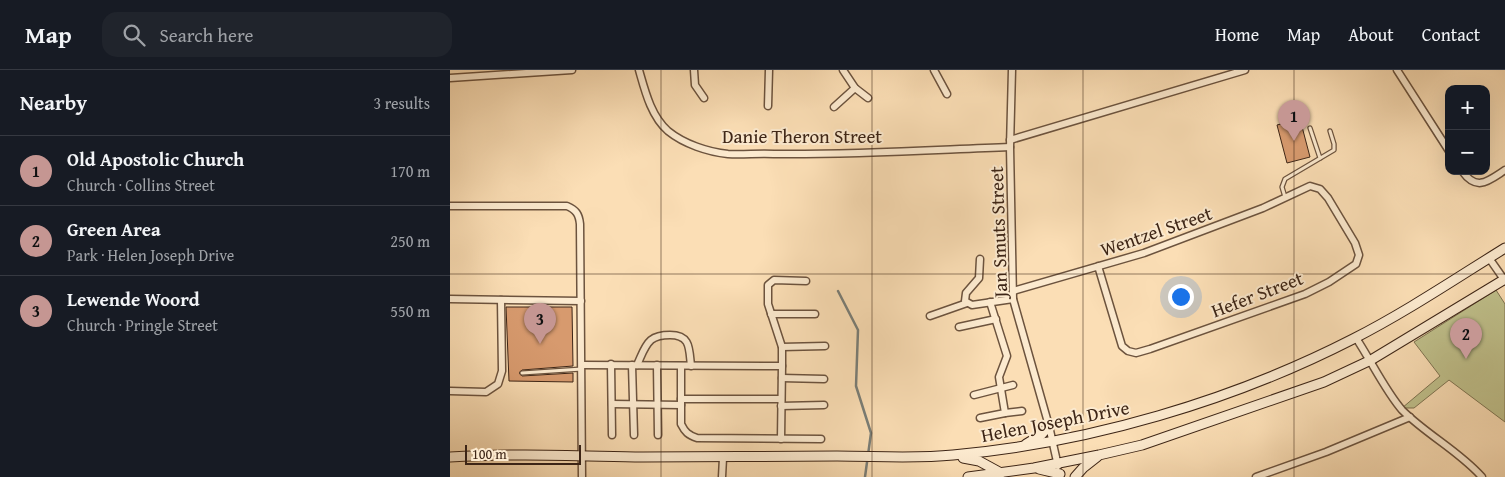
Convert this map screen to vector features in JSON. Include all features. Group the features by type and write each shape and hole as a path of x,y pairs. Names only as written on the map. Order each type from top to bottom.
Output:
{"street":[{"path":"450,78 572,70"},
{"name":"Danie Theron Street","path":"638,70 645,92 659,121 668,130 679,138 713,151 728,154 820,154 1010,143 1245,70"},
{"path":"694,70 695,85 704,98"},
{"path":"768,106 769,70"},
{"path":"843,70 855,88 868,98"},
{"path":"934,70 947,94"},
{"name":"Jan Smuts Street","path":"1012,70 1010,143 1013,295 1061,475"},
{"path":"1397,70 1445,145"},
{"path":"834,107 855,88"},
{"path":"1465,175 1472,182 1478,184 1505,170"},
{"name":"Wentzel Street","path":"930,316 967,303 972,305 990,302 1144,252 1210,229 1263,208 1304,188 1315,186 1328,198 1355,243 1359,255"},
{"path":"450,206 567,206 574,209 579,218 582,477"},
{"name":"Helen Joseph Drive","path":"450,456 723,458 950,456 1052,442 1181,410 1310,360 1356,338 1505,248"},
{"name":"Hefer Street","path":"1098,266 1122,346 1128,352 1136,353 1167,344 1305,294 1329,282 1353,266 1358,261 1359,255"},
{"path":"968,477 1002,475 1142,444 1324,382 1371,360 1505,280 1490,258"},
{"path":"967,303 964,298 966,293 979,278 980,259"},
{"path":"781,439 782,347 771,314 767,288 770,282 780,280 806,281"},
{"path":"450,299 581,301"},
{"path":"450,391 486,392 498,384 502,371 501,300"},
{"path":"990,302 1007,356 999,377 1005,413"},
{"path":"771,314 815,314"},
{"path":"959,328 996,318"},
{"path":"634,435 635,365 647,345 652,339 659,336 680,335 685,339 689,348 691,366"},
{"path":"1356,338 1396,402 1410,417 1462,458 1482,477"},
{"path":"782,347 825,346"},
{"path":"582,367 612,364 782,366"},
{"path":"612,364 612,435"},
{"path":"657,366 658,435"},
{"path":"681,366 681,424 689,435 697,438 821,439"},
{"path":"782,378 824,379"},
{"path":"974,395 1013,385"},
{"path":"612,404 781,402 824,405"},
{"path":"980,418 1022,410"},
{"path":"1256,477 1326,452 1410,417"},
{"path":"1019,448 1041,435 1049,426"},
{"path":"1075,477 1099,455"},
{"path":"950,456 979,461 1002,475"},
{"path":"722,477 723,458"},
{"path":"1034,468 1061,475"}],"lane":[{"path":"1310,128 1320,158"},
{"path":"1285,197 1282,187 1286,179 1334,150 1330,131"},
{"path":"522,373 582,367"}],"green space":[{"path":"1496,290 1505,304 1505,422 1449,380 1414,408 1402,408 1440,376 1414,342"}],"building":[{"path":"1300,119 1310,157 1287,163 1277,125"},
{"path":"506,307 572,307 573,366 522,370 519,373 522,376 573,373 573,382 509,381"}],"waterway":[{"path":"838,291 858,330 856,386 871,433 865,477"}],"place":[{"name":"Old Apostolic Church","path":"1294,141"},
{"name":"Lewende Woord","path":"540,344"},
{"name":"Green Area","path":"1466,359"}]}
